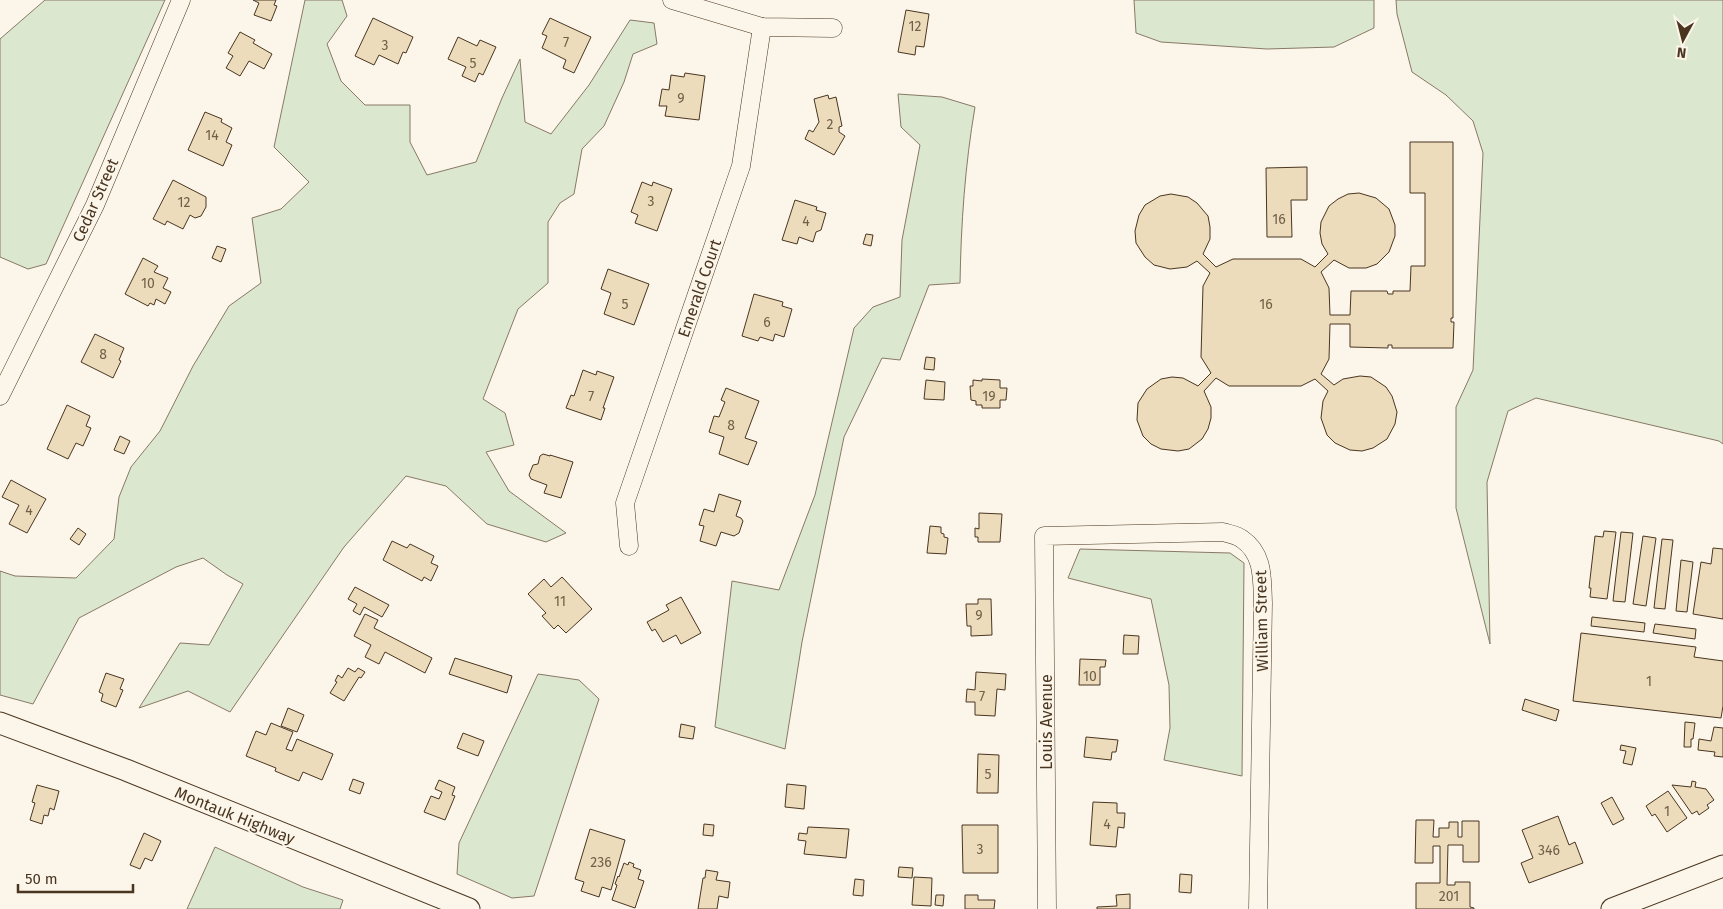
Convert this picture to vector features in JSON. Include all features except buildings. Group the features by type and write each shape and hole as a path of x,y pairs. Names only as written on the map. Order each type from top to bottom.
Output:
{"main road":[{"name":"Montauk Highway","path":"0,722 126,770 469,909"},
{"path":"1612,909 1723,866"}],"street":[{"name":"Cedar Street","path":"0,396 95,205 181,0"},
{"path":"672,0 762,27 833,28"},
{"name":"Emerald Court","path":"629,546 625,503 741,166 762,27"},
{"name":"William Street","path":"1044,536 1223,532 1241,538 1254,550 1260,562 1263,603 1258,909"},
{"name":"Louis Avenue","path":"1044,536 1047,909"}],"green space":[{"path":"45,0 165,0 46,264 28,269 0,257 0,39"},
{"path":"305,0 342,0 347,16 327,44 341,81 365,105 410,105 410,142 427,175 476,162 520,59 525,122 551,134 589,85 630,20 654,23 657,44 633,54 624,82 604,126 582,149 574,194 560,203 548,222 548,283 518,309 483,399 505,413 514,445 486,452 509,491 566,533 546,542 487,524 446,486 406,476 344,547 230,712 188,691 139,708 180,643 209,645 243,584 203,558 176,567 79,618 33,704 0,695 0,571 15,576 76,578 114,539 119,497 131,467 160,431 193,366 229,306 261,283 252,218 281,209 309,182 274,147"},
{"path":"1134,0 1374,0 1374,28 1334,47 1267,49 1161,42 1136,33"},
{"path":"1396,0 1723,0 1723,444 1719,441 1536,398 1508,411 1487,482 1490,644 1456,508 1456,407 1473,370 1483,153 1473,121 1446,95 1412,72 1397,14"},
{"path":"898,94 942,97 975,107 964,195 960,283 929,285 900,360 882,358 844,437 802,642 785,749 715,727 732,581 779,590 815,495 854,328 873,307 900,297 902,240 920,145 901,127"},
{"path":"1080,549 1230,553 1244,563 1242,776 1164,760 1170,728 1169,685 1151,599 1068,578"},
{"path":"538,674 579,680 599,699 534,896 512,898 457,874 459,843"},
{"path":"215,847 303,887 343,900 340,909 187,909"}]}
